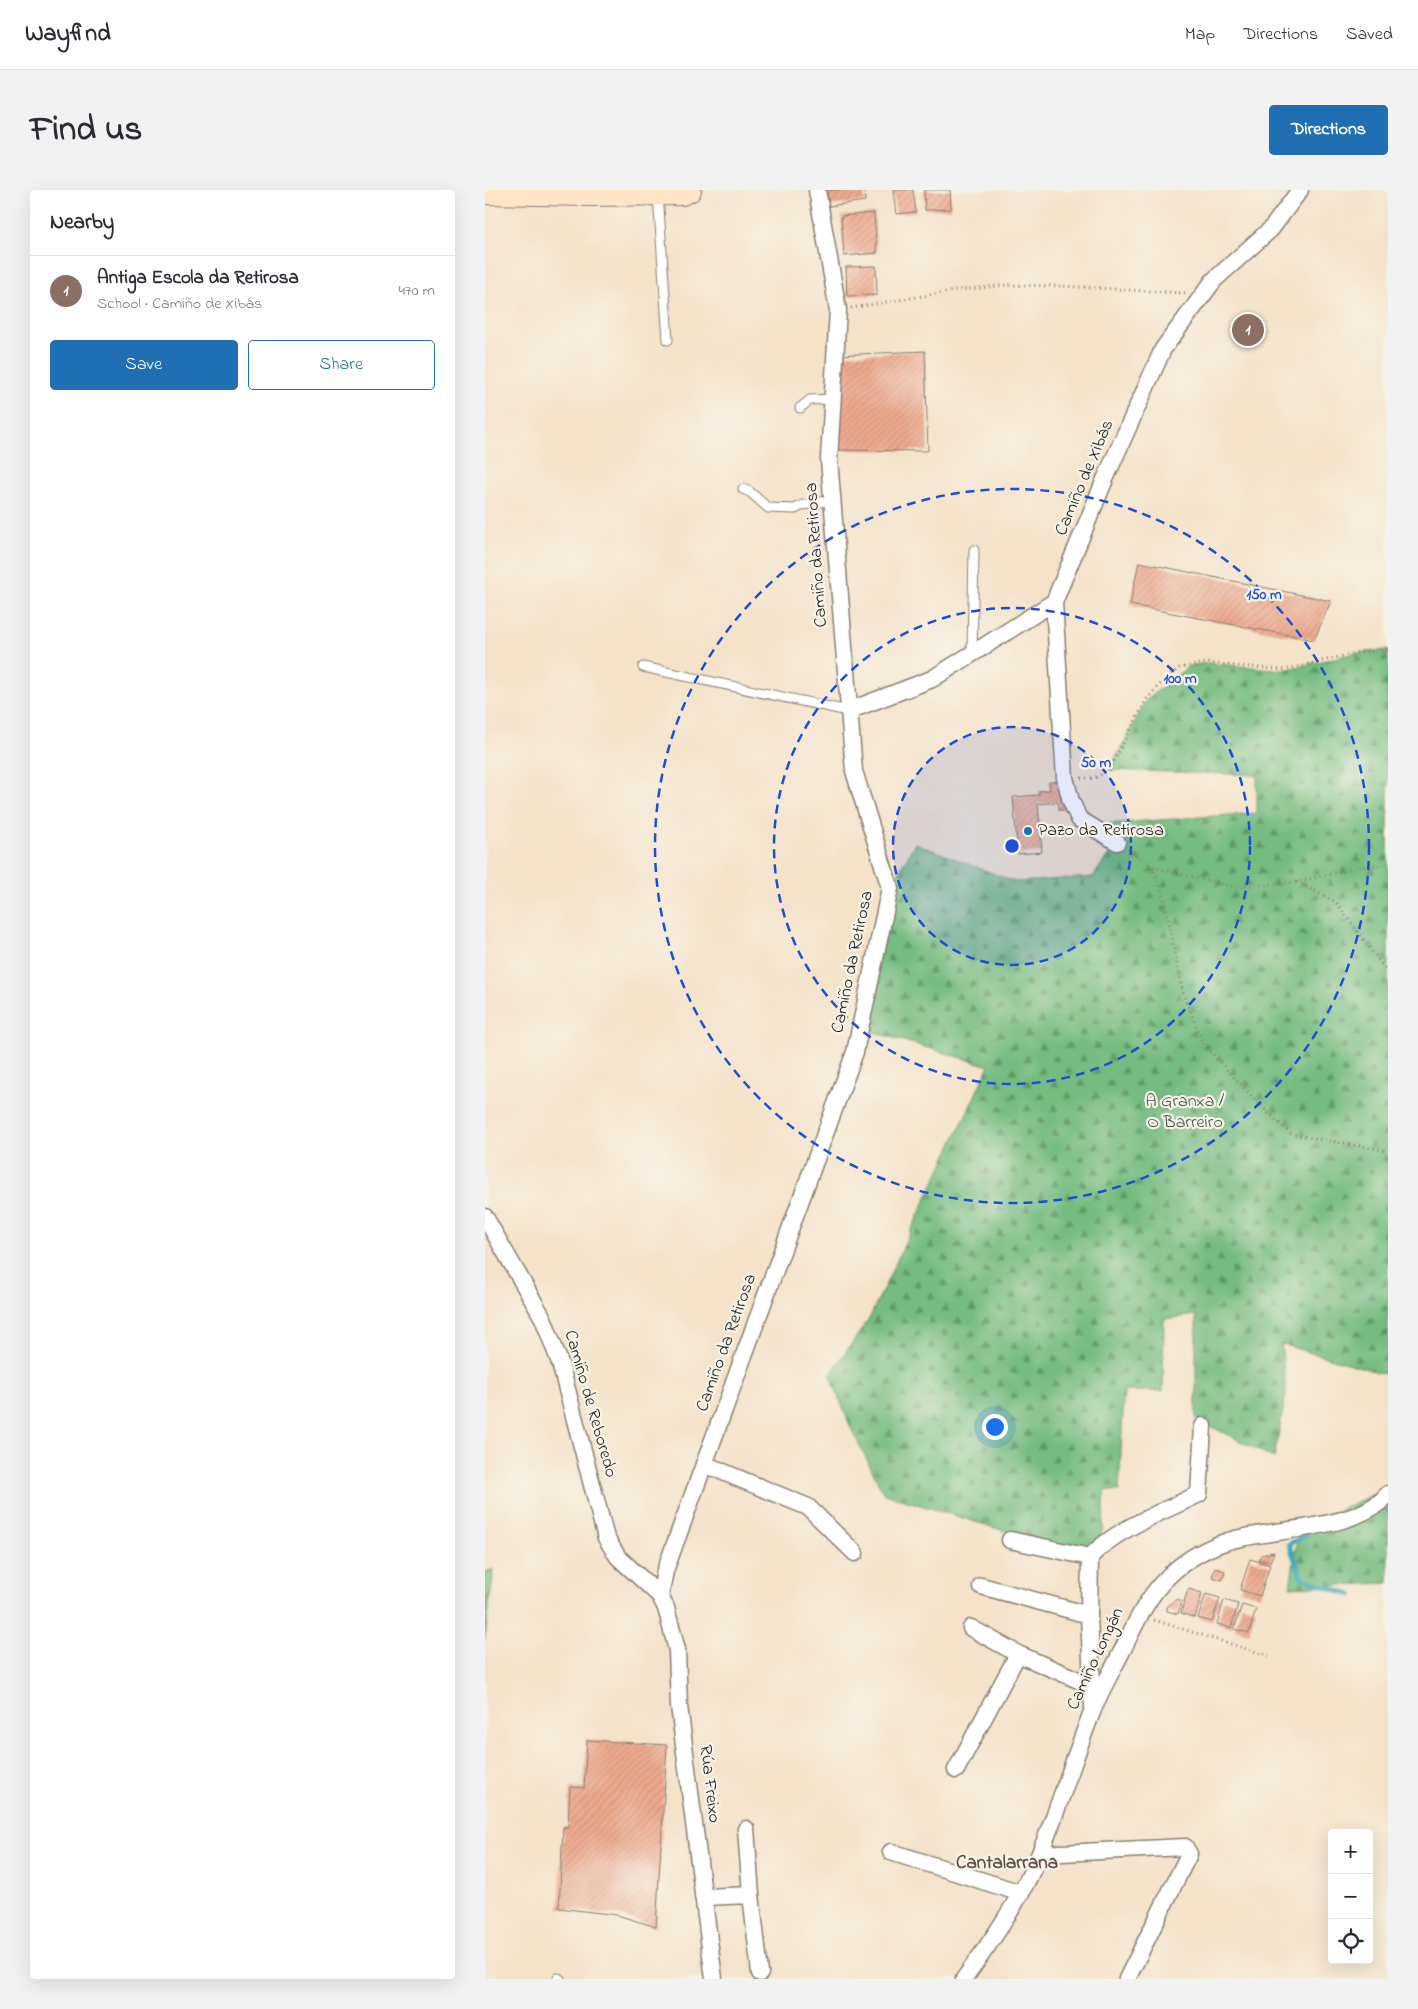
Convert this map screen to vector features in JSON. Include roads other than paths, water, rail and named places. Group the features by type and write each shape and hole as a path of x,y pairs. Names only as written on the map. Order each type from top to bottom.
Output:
{"street":[{"path":"485,192 587,194 682,193 689,190"},
{"name":"Camiño da Retirosa","path":"660,1596 665,1571 855,1052 890,888 854,771 829,458 838,310 817,190"},
{"name":"Camiño de Xibás","path":"1055,602 1106,477 1163,350 1214,280 1271,229 1301,190"},
{"path":"849,712 932,680 1055,602 1065,778 1071,802 1079,819 1117,842"},
{"name":"Camiño de Reboredo","path":"485,1217 543,1318 557,1354 606,1538 618,1557 660,1596"},
{"path":"1093,1709 1089,1615 1090,1557 1113,1536 1199,1494 1203,1426"},
{"path":"704,1464 808,1507 855,1553"},
{"name":"Camiño Longán","path":"964,1979 1000,1930 1040,1854 1093,1709 1145,1602 1185,1562 1209,1548 1229,1541 1336,1522 1356,1515 1382,1502 1388,1494"},
{"path":"1010,1540 1090,1557"},
{"path":"981,1586 1089,1615"},
{"name":"Rúa Freixo","path":"660,1596 666,1608 677,1650 679,1706 714,1979"},
{"path":"971,1628 1018,1654 1092,1686"},
{"path":"956,1770 1018,1654"},
{"path":"746,1829 760,1973"},
{"path":"1040,1854 1185,1847 1189,1854 1127,1979"},
{"path":"891,1852 1021,1893"},
{"path":"703,1897 751,1895"}],"lane":[{"path":"658,193 669,340"},
{"path":"800,408 810,400 833,400"},
{"path":"743,490 750,492 768,508 795,509 803,504 833,500"},
{"path":"973,654 974,550"},
{"path":"643,667 849,712"}],"waterway":[{"path":"1307,1535 1289,1544 1302,1578 1352,1595"}],"place":[{"name":"Antiga Escola da Retirosa","path":"1248,330"},
{"name":"Pazo da Retirosa","path":"1028,831"}],"district":[{"name":"Cantalarrana","path":"1007,1863"}],"park label":[{"name":"A Granxa / O Barreiro","path":"1185,1112"}]}
